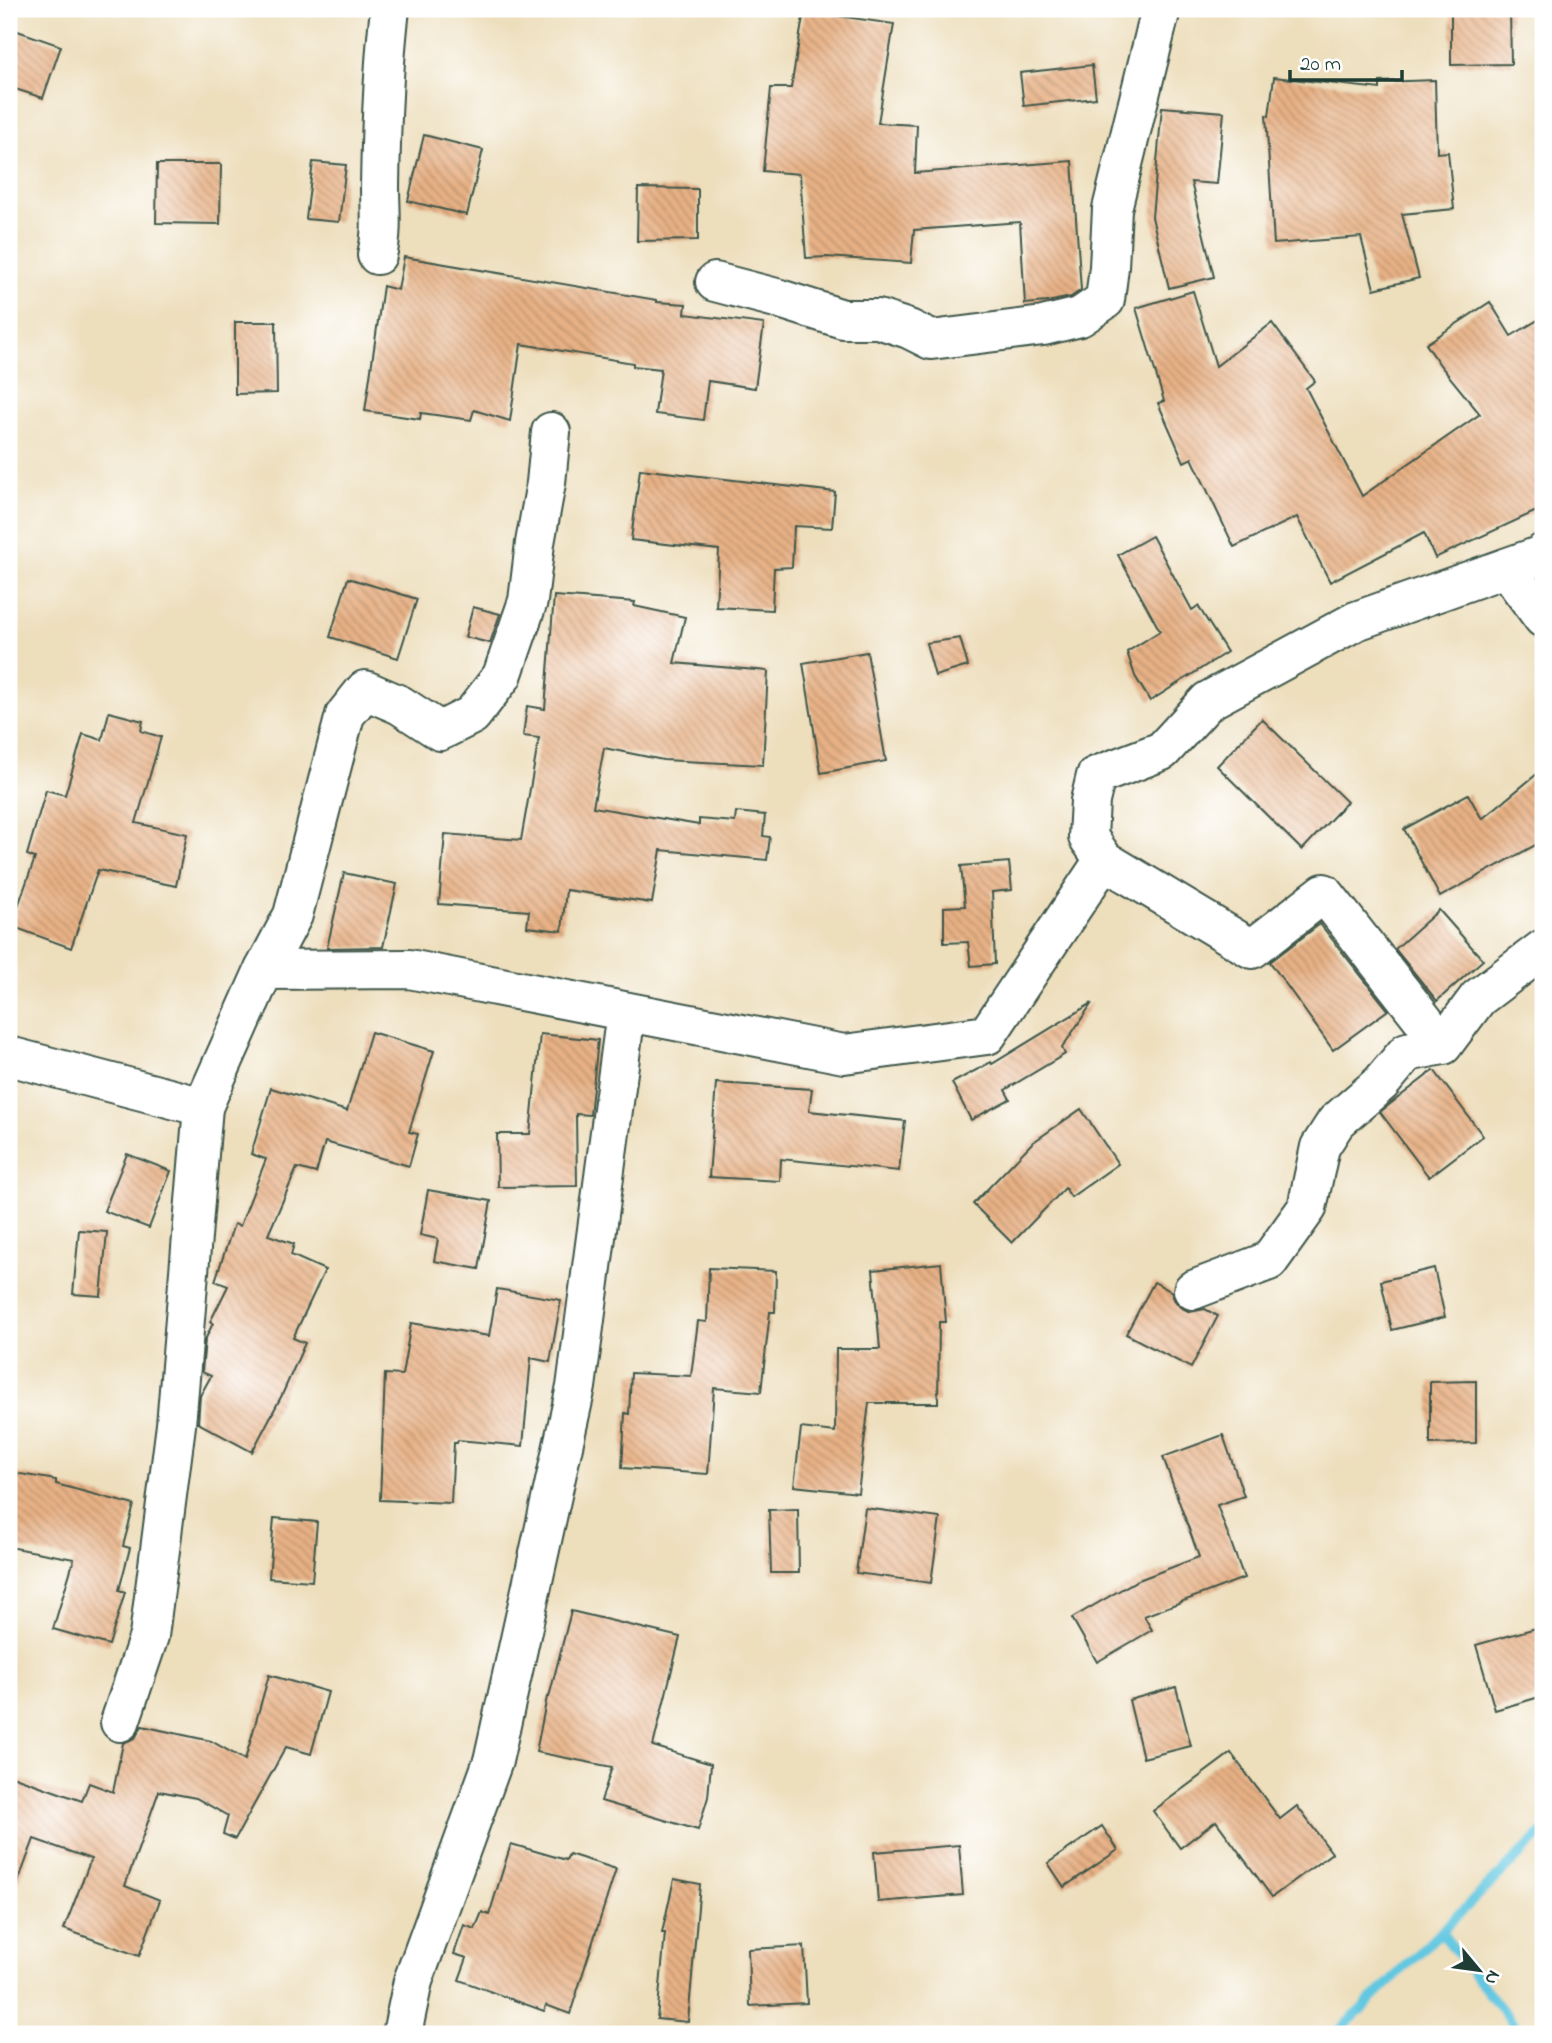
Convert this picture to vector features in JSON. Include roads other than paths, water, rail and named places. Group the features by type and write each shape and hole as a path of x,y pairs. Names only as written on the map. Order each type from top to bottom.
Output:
{"street":[{"path":"377,255 382,238 380,186 384,59 390,9"},
{"path":"715,282 843,319 878,319 909,329 931,340 1043,326 1080,317 1105,300 1112,209 1161,9"},
{"path":"120,1722 149,1636 176,1425 203,1108 264,970 293,915 345,715 365,690 400,705 440,731 472,715 502,676 528,600 551,432"},
{"path":"1443,1045 1324,893 1252,949 1104,860 1088,837 1090,801 1096,776 1162,751 1208,701 1356,621 1543,553"},
{"path":"1506,568 1543,618"},
{"path":"264,970 409,970 844,1054 987,1035 1104,860"},
{"path":"1193,1290 1269,1261 1307,1208 1321,1147 1336,1122 1381,1083 1407,1052 1443,1045 1478,998 1543,949"},
{"path":"402,2034 413,1981 493,1761 573,1400 626,1012"},
{"path":"9,1056 203,1108"}],"waterway":[{"path":"1332,2034 1337,2033 1543,1832"},
{"path":"1441,1932 1521,2034"}]}
